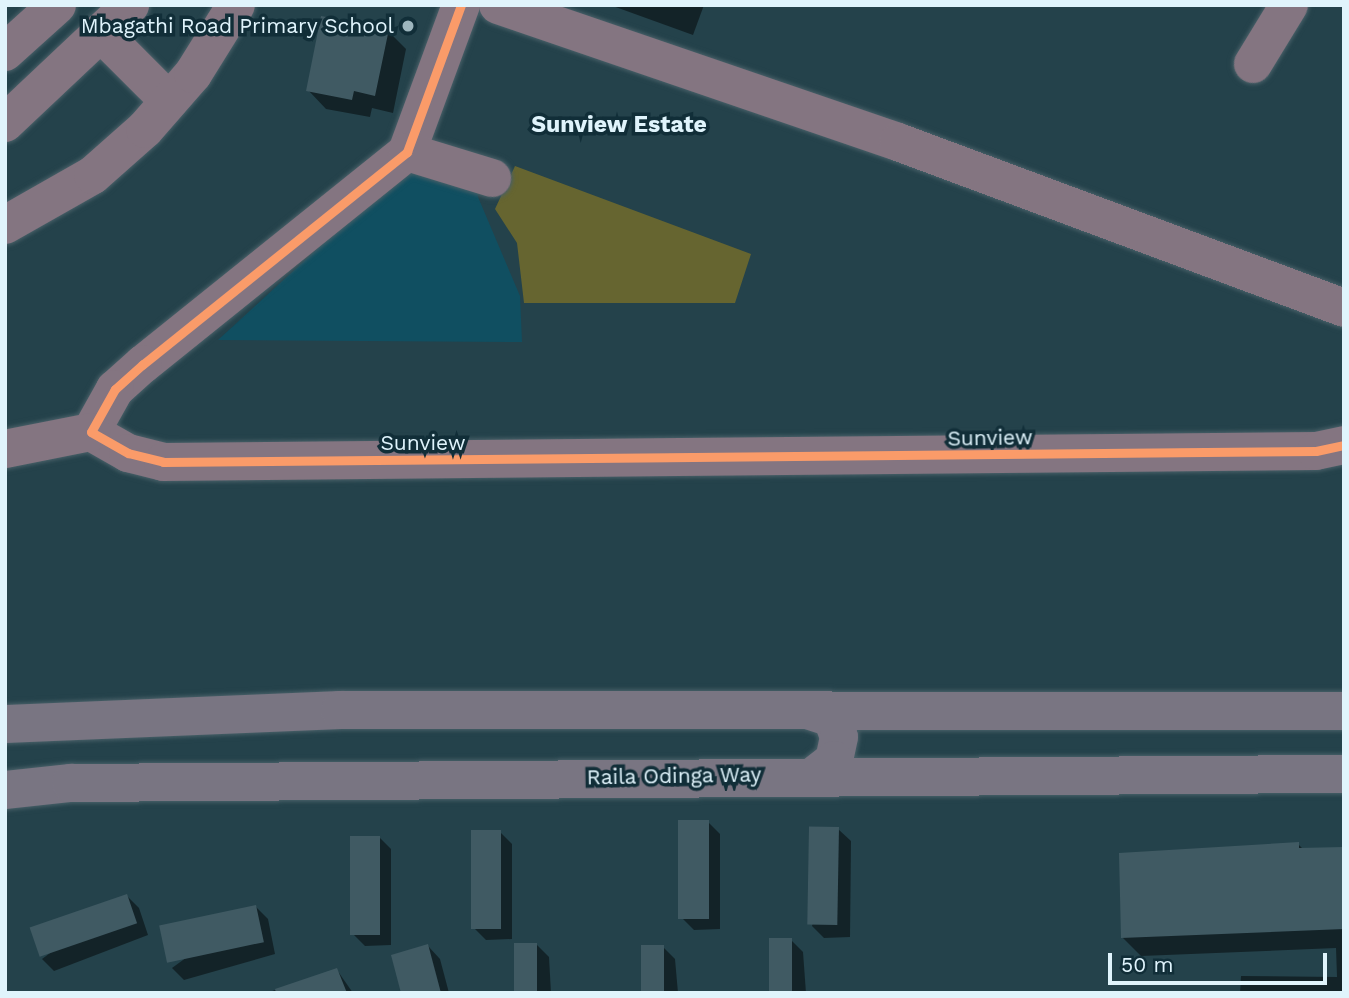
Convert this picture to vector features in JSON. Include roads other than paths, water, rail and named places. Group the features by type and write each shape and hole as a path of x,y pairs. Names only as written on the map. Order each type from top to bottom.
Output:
{"main road":[{"path":"807,710 832,718 839,737 834,761 815,775"},
{"path":"5,724 244,711 1344,711"},
{"name":"Raila Odinga Way","path":"5,790 71,783 815,775 1344,774"}],"street":[{"path":"5,52 57,5"},
{"path":"5,123 130,5"},
{"path":"5,225 93,175 192,75 236,5"},
{"path":"5,449 91,432 115,389 143,364 407,152 461,5"},
{"path":"498,5 898,142 1344,308"},
{"path":"1253,64 1289,5"},
{"path":"100,33 169,101"},
{"path":"407,152 492,178"},
{"name":"Sunview","path":"91,432 128,453 163,462 1316,451 1344,445"}],"place":[{"name":"Mbagathi Road Primary School","path":"408,26"}],"district":[{"name":"Sunview Estate","path":"619,125"}]}
